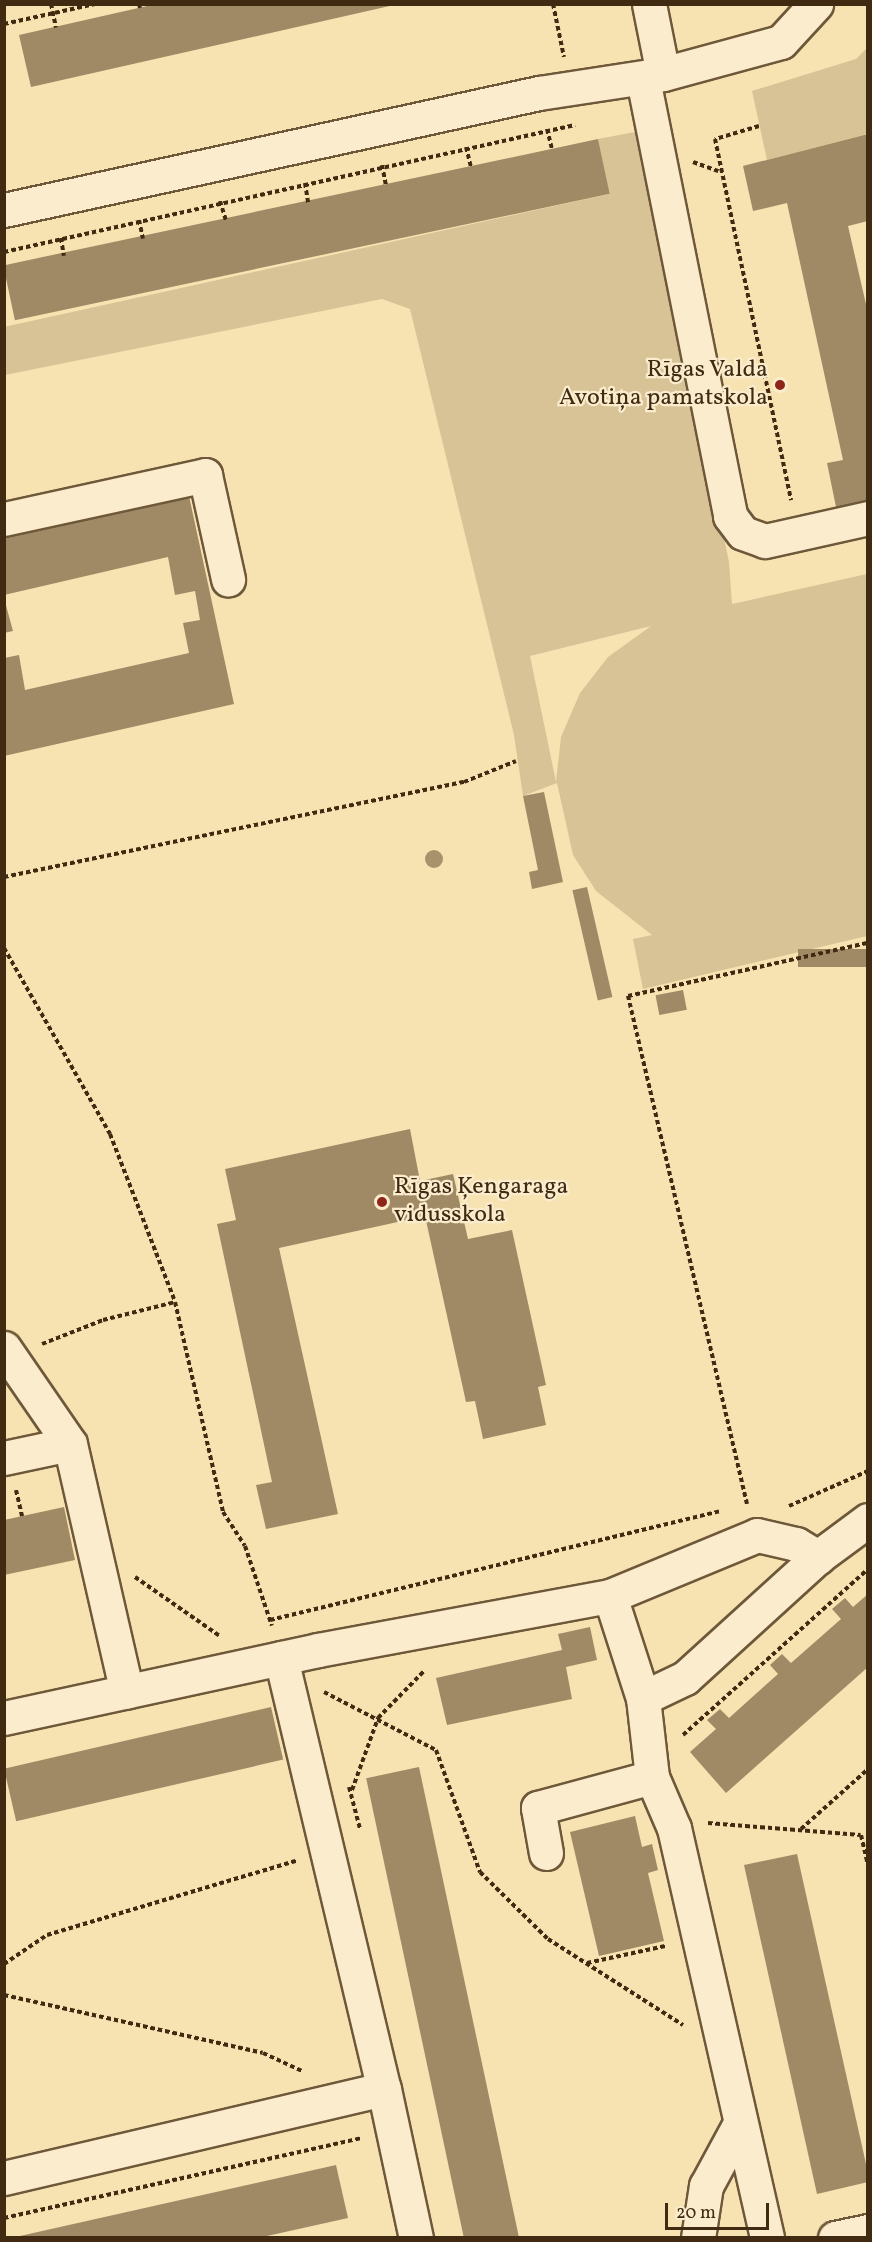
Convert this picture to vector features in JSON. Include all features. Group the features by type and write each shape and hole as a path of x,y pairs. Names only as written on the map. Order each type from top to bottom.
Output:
{"street":[{"path":"649,4 653,77 650,130 730,516 743,533 765,541 867,518"},
{"path":"4,210 570,88 653,77 781,42 816,4"},
{"path":"4,519 205,475 228,579"},
{"path":"9,1352 70,1444 127,1692"},
{"path":"4,1458 70,1444"},
{"path":"4,1718 267,1661 610,1596 764,1518 796,1544 818,1557"},
{"path":"644,1698 685,1678 818,1557 867,1520"},
{"path":"610,1596 644,1698 652,1777 674,1828 738,2127 767,2238"},
{"path":"267,1661 326,1852 369,2093 393,2131 416,2238"},
{"path":"546,1853 538,1808 652,1777"},
{"path":"4,2178 369,2093"},
{"path":"698,2238 706,2186 738,2127"},
{"path":"835,2238 867,2231"}],"path":[{"path":"51,4 56,27"},
{"path":"4,24 95,4"},
{"path":"553,4 570,88"},
{"path":"4,252 220,202 580,124"},
{"path":"759,126 715,139 798,533"},
{"path":"548,131 552,149"},
{"path":"466,148 471,167"},
{"path":"382,167 386,185"},
{"path":"305,184 308,203"},
{"path":"220,202 226,220"},
{"path":"139,221 143,239"},
{"path":"4,877 464,782 516,761"},
{"path":"764,1518 747,1504 627,996 867,943"},
{"path":"4,948 110,1134 175,1302 223,1512 245,1546 270,1620 267,1661"},
{"path":"9,1352 104,1320 175,1302"},
{"path":"764,1518 867,1471"},
{"path":"736,1507 747,1504"},
{"path":"747,1504 764,1518"},
{"path":"270,1620 724,1510"},
{"path":"93,1548 267,1661 340,1704 436,1750 480,1872 549,1939 705,2039 718,2038"},
{"path":"679,1744 688,1726 867,1569"},
{"path":"352,1791 377,1722 424,1671"},
{"path":"801,1829 867,1769"},
{"path":"674,1828 717,1822 867,1836"},
{"path":"861,1835 867,1866"},
{"path":"4,1964 47,1935 326,1852"},
{"path":"586,1963 698,1939"},
{"path":"4,1995 263,2053 369,2093"},
{"path":"4,2218 393,2131"}],"shaded area":[{"path":"867,48 867,134 767,160 752,91 856,59"},
{"path":"640,131 729,562 732,604 867,574 867,936 643,989 633,939 652,935 596,891 573,855 557,783 523,796 514,735 410,309 382,299 5,375 4,327 609,194 598,139","holes":["651,626 608,657 580,693 561,737 556,782 530,656"]}],"building":[{"path":"156,4 394,5 31,87 19,35"},
{"path":"868,134 868,221 848,226 868,313 868,501 836,507 827,463 843,460 787,203 753,211 743,166"},
{"path":"598,139 610,194 15,320 4,265"},
{"path":"189,496 234,704 4,756 4,658 19,655 25,690 189,653 183,623 200,620 195,591 175,595 168,557 4,595 4,536"},
{"path":"4,598 13,631 4,633"},
{"path":"544,792 563,882 532,889 529,872 538,870 523,796"},
{"path":"587,887 612,997 598,1000 572,890"},
{"path":"798,949 868,949 868,967 798,967"},
{"path":"683,990 687,1010 659,1015 656,995"},
{"path":"410,1129 420,1181 453,1174 468,1239 512,1230 546,1385 538,1387 546,1425 483,1439 475,1401 466,1402 425,1216 279,1248 338,1514 266,1529 256,1485 272,1482 217,1224 236,1220 225,1169"},
{"path":"64,1507 75,1560 4,1575 4,1520"},
{"path":"868,1594 868,1667 726,1793 690,1752 716,1729 707,1720 720,1709 729,1718 778,1674 770,1665 782,1654 791,1663 841,1619 832,1609 845,1598 853,1607"},
{"path":"590,1627 597,1660 566,1667 572,1699 447,1725 436,1678 562,1650 558,1634"},
{"path":"271,1707 283,1760 16,1821 4,1769"},
{"path":"419,1767 519,2238 464,2238 366,1778"},
{"path":"635,1816 642,1847 652,1844 658,1870 648,1873 664,1941 599,1956 570,1832"},
{"path":"797,1854 868,2173 868,2182 817,2194 744,1865"},
{"path":"336,2165 348,2218 258,2238 11,2238"}],"place":[{"name":"Rīgas Valda Avotiņa pamatskola","path":"780,385"},
{"name":"Rīgas Ķengaraga vidusskola","path":"382,1202"}]}
